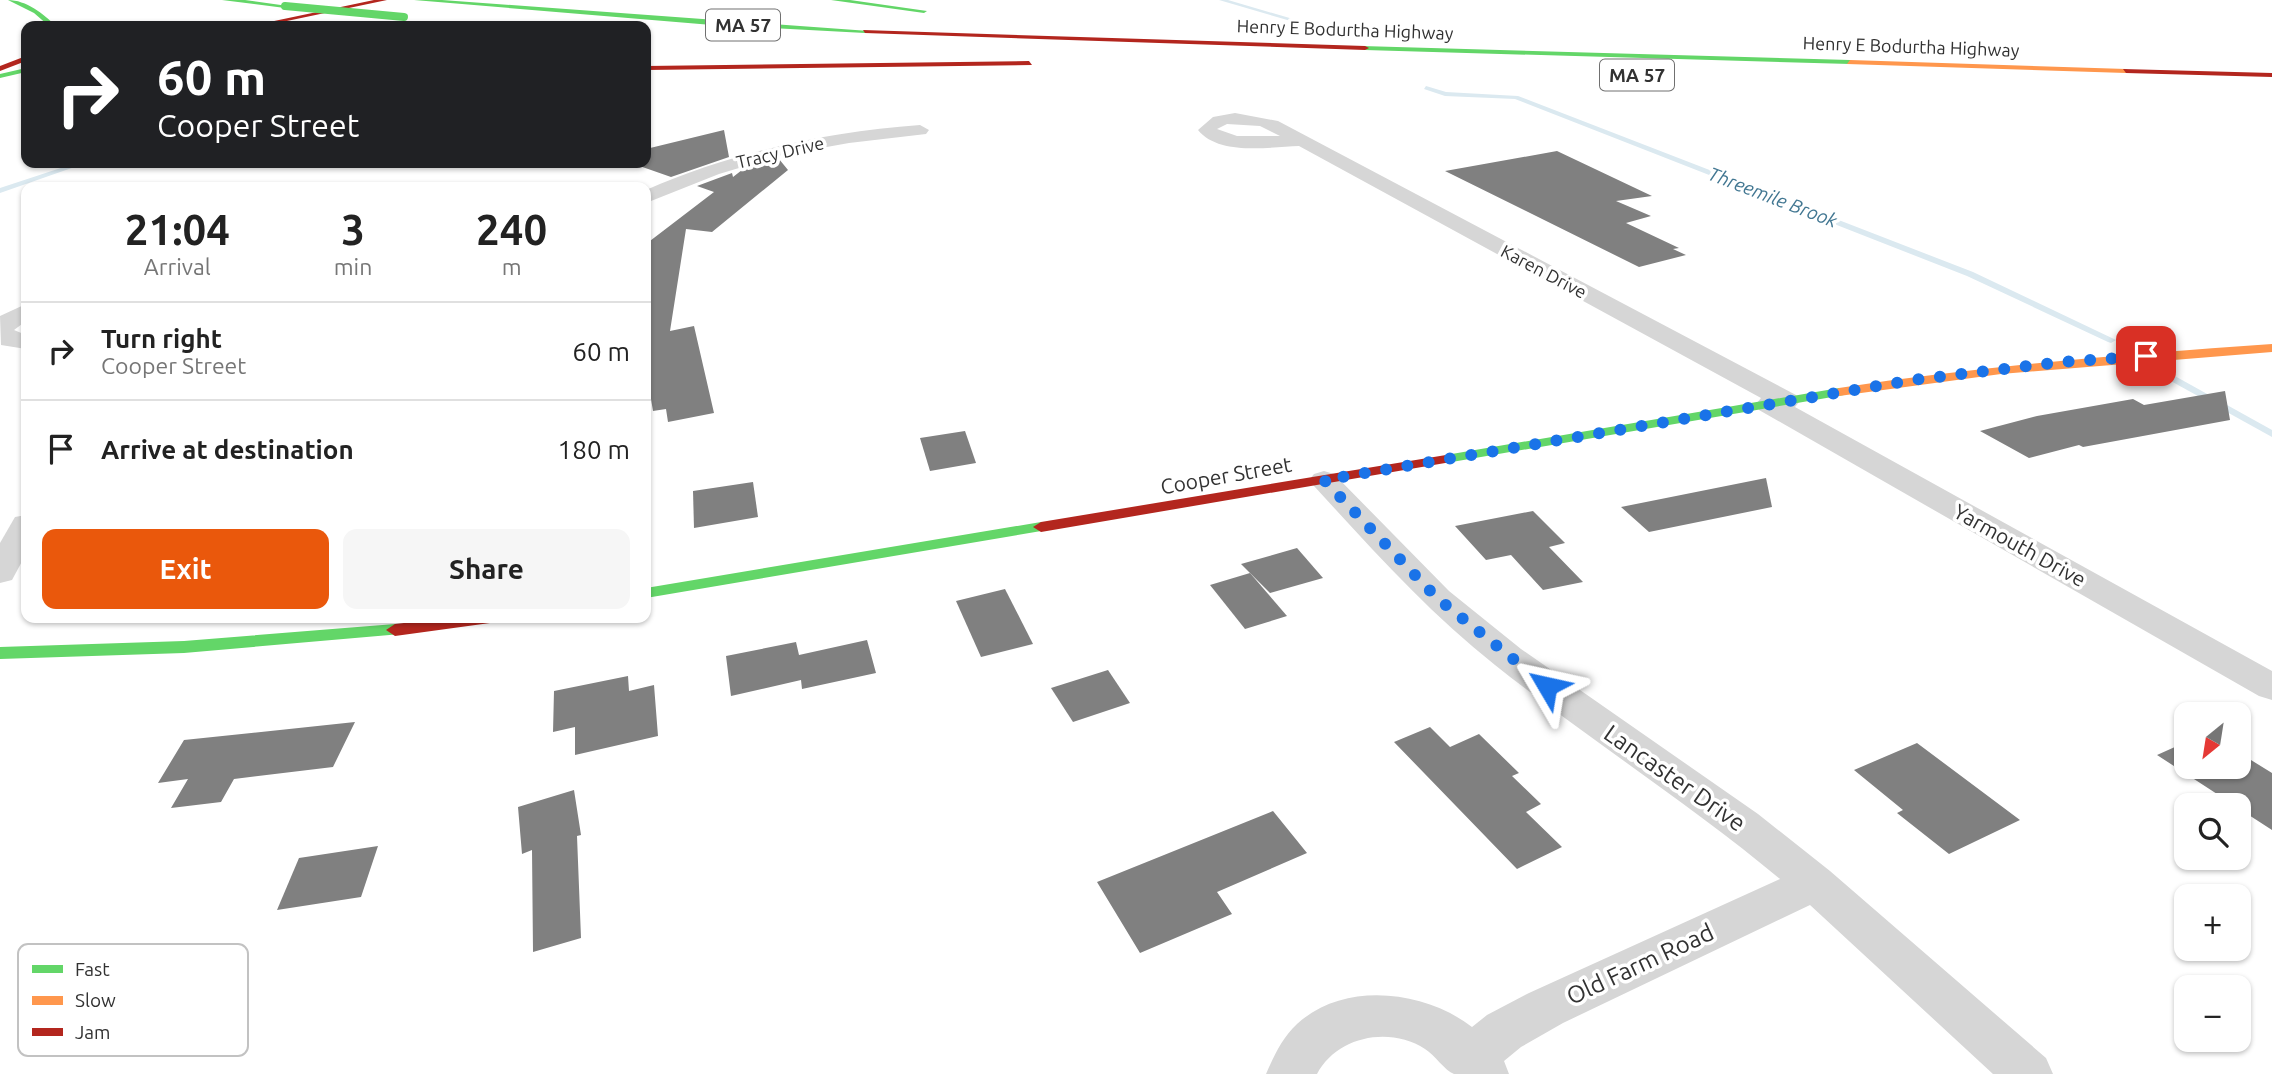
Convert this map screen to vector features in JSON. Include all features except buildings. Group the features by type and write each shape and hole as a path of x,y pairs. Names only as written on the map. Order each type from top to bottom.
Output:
{"main road":[{"path":"11,0 36,12 47,21"},
{"path":"225,0 410,17"},
{"path":"279,21 384,0"},
{"name":"Henry E Bodurtha Highway","path":"312,21 416,0 654,20 895,34 2272,75"},
{"path":"834,0 937,13"},
{"path":"992,19 1227,35 1719,59"},
{"path":"651,68 1047,60 855,49"},
{"path":"0,69 21,60"},
{"path":"0,76 21,71"},
{"path":"0,85 21,82"},
{"name":"Cooper Street","path":"651,592 1778,402 1996,369 2272,348"},
{"path":"0,653 211,647 448,623"}],"street":[{"name":"Tracy Drive","path":"651,195 688,177 747,157 860,134 920,130"},
{"name":"Karen Drive","path":"1302,141 1778,402"},
{"path":"21,314 6,323 1,331 1,335 10,340 21,341"},
{"name":"Yarmouth Drive","path":"1778,402 2272,687"},
{"name":"Lancaster Drive","path":"1324,480 1437,598 1508,657 1743,825 1815,883 2028,1074"},
{"path":"0,573 21,533"},
{"name":"Old Farm Road","path":"1291,1074 1306,1046 1319,1034 1354,1017 1374,1015 1405,1019 1436,1030 1478,1066 1504,1031 1546,1008 1815,883"}],"waterway":[{"name":"Threemile Brook","path":"1222,0 1341,34"},
{"name":"Threemile Brook","path":"1426,88 1445,94 1516,97 1970,274 2111,340"},
{"path":"26,182 67,168"},
{"path":"0,191 21,184"},
{"name":"Threemile Brook","path":"2173,378 2272,434"}],"traffic: fast":[{"path":"11,0 36,12 47,21"},
{"path":"225,0 285,6"},
{"path":"417,0 712,23 865,31"},
{"path":"834,0 924,11"},
{"path":"285,6 404,17"},
{"path":"1365,48 1850,62"},
{"path":"0,76 21,71"},
{"path":"1446,459 1839,392"},
{"path":"651,592 1041,527"},
{"path":"0,653 184,647 395,630"}],"traffic: slow":[{"path":"1850,62 2126,71"},
{"path":"1839,392 2001,370 2272,348"}],"traffic: jam":[{"path":"279,21 384,0"},
{"path":"865,31 1365,48"},
{"path":"0,69 21,60"},
{"path":"651,68 1029,63"},
{"path":"2126,71 2272,75"},
{"path":"1041,527 1446,459"},
{"path":"395,630 450,623"}],"route":[{"path":"1547,686 1437,598 1324,480 1913,380 2061,362 2146,356"}]}
